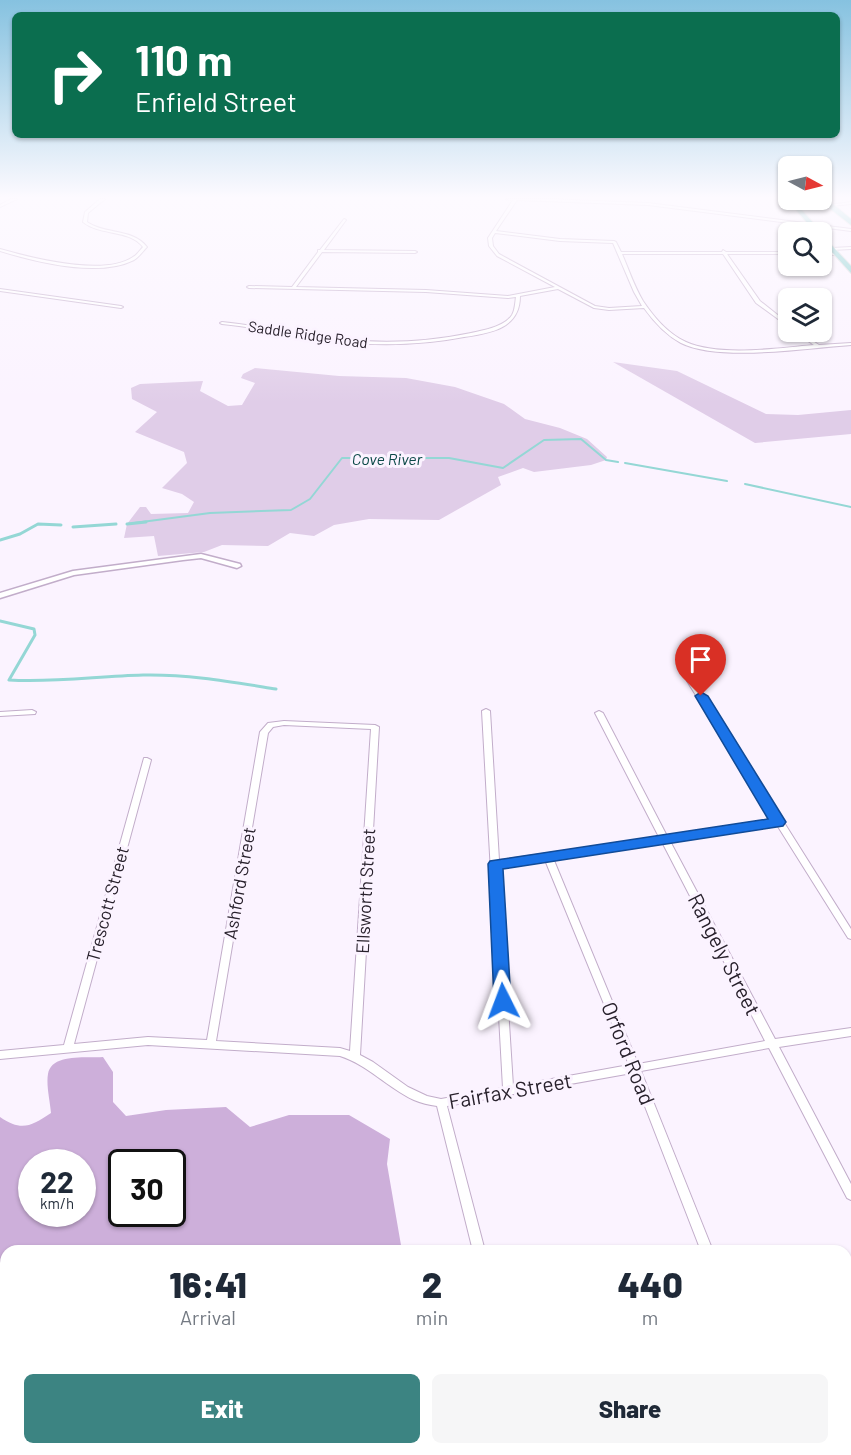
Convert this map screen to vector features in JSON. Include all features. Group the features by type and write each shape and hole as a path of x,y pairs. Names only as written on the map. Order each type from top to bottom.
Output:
{"street":[{"path":"293,288 308,267"},
{"path":"520,267 597,308 645,307"},
{"path":"625,267 645,307 681,341 701,348 763,349 851,344"},
{"path":"734,267 758,302 778,317"},
{"path":"249,287 426,291 518,297 559,288"},
{"path":"0,291 122,307"},
{"name":"Saddle Ridge Road","path":"222,323 344,340 419,342 454,338 498,327 510,320 516,313 518,297"},
{"path":"812,342 817,345"},
{"path":"0,596 74,573 183,558 201,556 237,566"},
{"path":"691,681 851,936"},
{"path":"486,711 508,1091"},
{"path":"0,714 32,712"},
{"name":"Rangely Street","path":"599,713 851,1195"},
{"name":"Ashford Street","path":"211,1044 264,732 271,725 284,723 375,727"},
{"name":"Ellsworth Street","path":"355,1056 375,727"},
{"name":"Trescott Street","path":"68,1048 147,760"},
{"path":"495,864 778,822"},
{"name":"Orford Road","path":"548,856 705,1245"},
{"name":"Fairfax Street","path":"0,1055 148,1041 340,1052 355,1056 413,1095 441,1103 771,1044 851,1032"},
{"path":"441,1103 477,1245"}],"shaded area":[{"path":"613,362 677,371 766,414 798,415 851,410 851,434 755,443"},
{"path":"255,368 339,376 406,378 455,387 504,404 525,419 560,428 587,439 607,457 606,460 591,465 534,472 523,468 498,477 501,485 439,520 369,519 334,525 314,536 290,533 268,546 222,545 204,552 158,556 154,536 124,538 127,524 140,507 146,507 151,514 188,513 194,502 182,494 162,488 187,463 184,452 135,432 157,412 132,399 131,388 140,384 203,381 200,391 228,406 242,405 255,383 241,378 243,374"},
{"path":"103,1057 113,1072 113,1102 126,1116 166,1110 226,1107 250,1127 289,1115 349,1115 390,1139 387,1164 401,1245 0,1245 0,1117 14,1125 26,1126 51,1113 48,1074 56,1063 71,1058"}],"waterway":[{"name":"Cove River","path":"134,523 210,513 291,510 310,499 342,458 449,458 503,468 544,440 581,439 606,460 618,462"},
{"name":"Cove River","path":"625,463 727,481"},
{"name":"Cove River","path":"745,484 851,507"},
{"name":"Cove River","path":"127,524 146,522"},
{"name":"Cove River","path":"0,540 20,534 38,524 61,525"},
{"name":"Cove River","path":"73,527 116,524"},
{"path":"0,621 34,629 35,635 9,680 43,681 160,675 210,679 276,689"}],"route":[{"path":"503,1001 495,864 778,822 701,696"}]}
